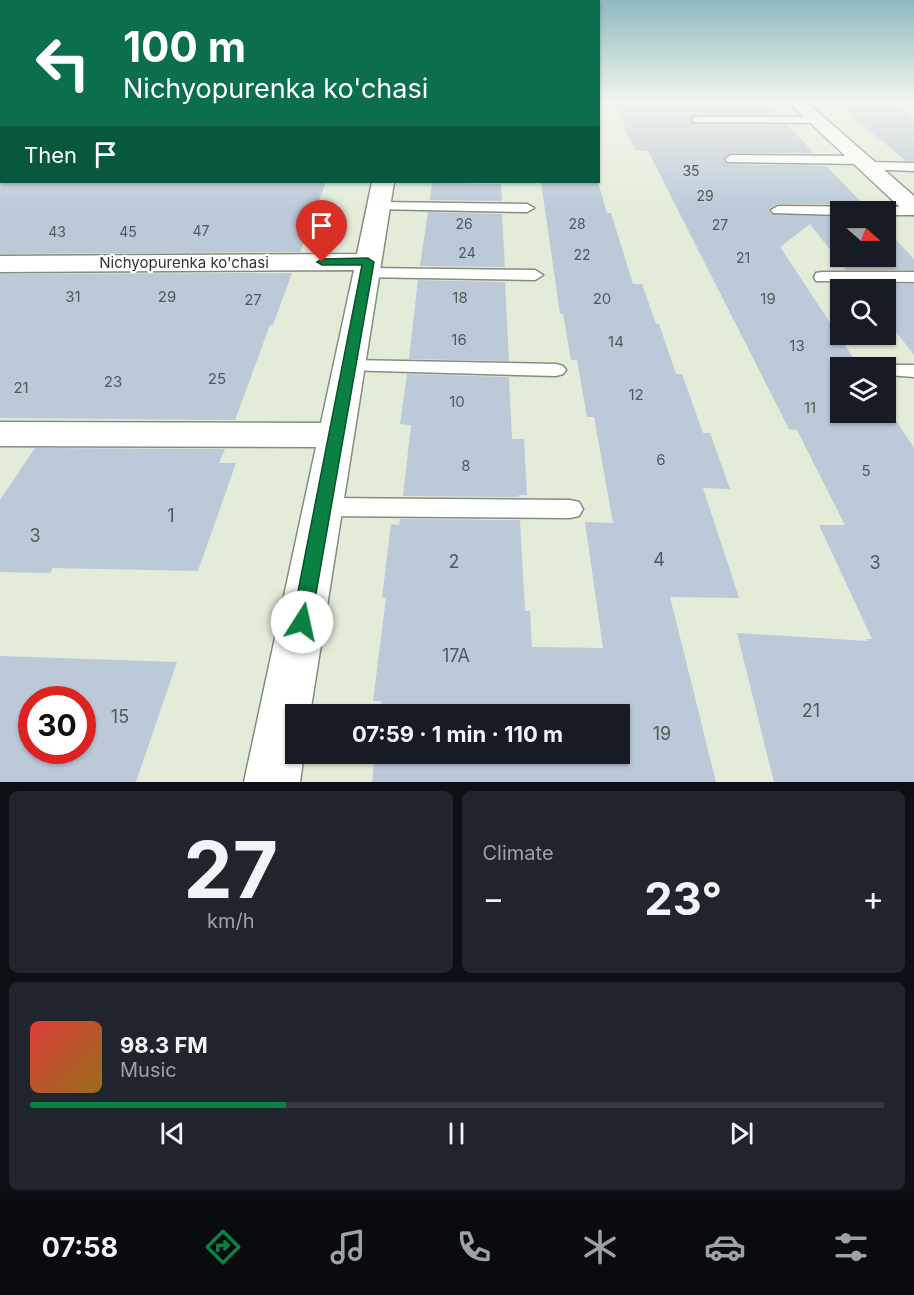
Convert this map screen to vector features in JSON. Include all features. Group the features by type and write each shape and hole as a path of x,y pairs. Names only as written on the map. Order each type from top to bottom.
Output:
{"street":[{"path":"834,136 914,210"},
{"path":"272,782 381,194"},
{"name":"Nichyopurenka ko'chasi","path":"0,264 367,267"},
{"path":"0,434 336,435"}],"lane":[{"path":"731,159 864,163 914,167"},
{"path":"381,194 527,208"},
{"path":"778,210 914,210"},
{"path":"367,267 535,275"},
{"path":"822,278 914,277"},
{"path":"349,366 556,370"},
{"path":"323,507 570,509"}],"building":[{"path":"629,136 798,136 814,153 731,153 723,160 727,164 826,166 860,201 830,201 830,204 778,204 769,209 771,214 830,217 830,250 810,224 780,247 830,323 830,345 845,345 853,357 830,357 830,423 896,423 896,421 914,448 914,782 774,782 737,633 867,641 866,639 872,639 819,525 845,525 797,430 789,429 648,151 635,150"},
{"path":"877,136 914,136 914,161 906,161"},
{"path":"0,183 326,183 300,252 0,254"},
{"path":"432,183 501,184 502,201 430,200"},
{"path":"541,183 598,183 607,213 611,213 633,284 642,284 676,374 682,374 703,433 710,433 730,489 703,488 739,598 670,597 716,782 372,782 374,764 630,764 630,704 381,704 381,701 373,701 386,598 382,598 391,524 399,525 400,519 520,520 525,611 530,611 532,647 603,648 585,522 613,523 594,417 587,417 577,360 571,360 563,314 560,314"},
{"path":"428,212 502,214 505,267 420,266"},
{"path":"896,240 914,259 914,270 846,270 844,267 896,267"},
{"path":"292,273 235,420 0,418 0,274"},
{"path":"418,280 505,282 509,361 409,359"},
{"path":"896,284 914,284 914,355 896,332"},
{"path":"407,374 509,377 512,439 524,439 527,495 519,495 519,497 403,496 411,425 400,424"},
{"path":"35,448 225,449 219,463 236,463 198,571 53,568 50,573 0,572 0,500"},
{"path":"0,656 177,662 136,782 0,782"}],"route":[{"path":"302,622 368,262 322,262"}]}
